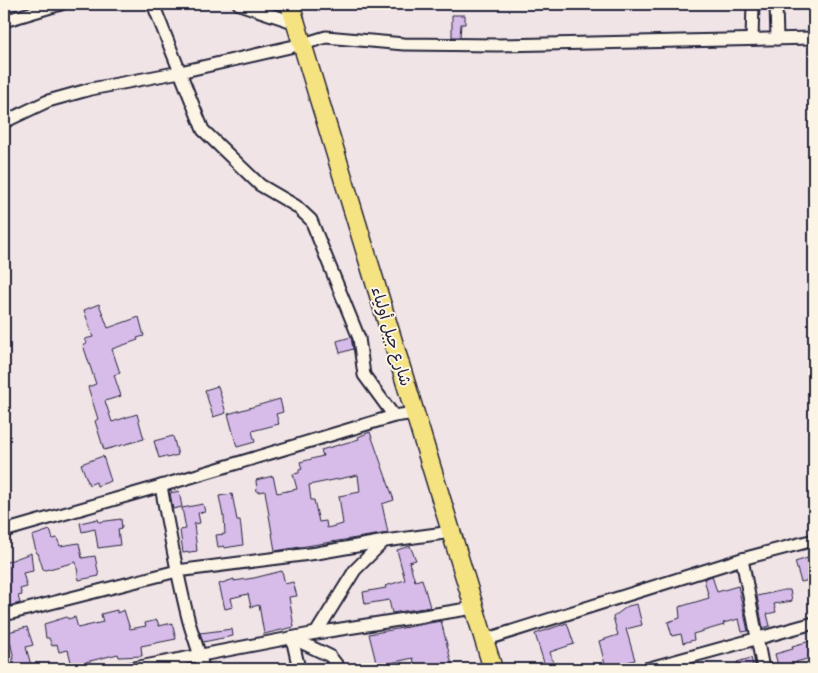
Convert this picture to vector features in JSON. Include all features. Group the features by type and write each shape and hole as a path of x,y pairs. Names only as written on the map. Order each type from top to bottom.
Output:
{"highway":[{"name":"شارع جبل أولياء","path":"290,4 493,669"}],"street":[{"path":"4,20 61,4"},
{"path":"153,4 203,130 260,185 296,206 311,220 359,338 364,375 394,416"},
{"path":"239,4 296,23"},
{"path":"752,40 753,4"},
{"path":"777,6 777,39"},
{"path":"4,122 48,101 91,89 180,72 326,37 404,44 488,45 814,38"},
{"path":"4,531 394,416 415,413"},
{"path":"161,486 176,571 203,669"},
{"path":"4,615 176,571 317,553 384,541 452,532"},
{"path":"484,640 742,559 814,540"},
{"path":"316,633 355,570 384,541"},
{"path":"742,559 763,669"},
{"path":"129,669 160,666 200,655 316,633 474,608"},
{"path":"646,669 814,623"},
{"path":"292,638 299,669"},
{"path":"292,638 330,656 340,669"}],"building":[{"path":"452,15 465,15 465,24 461,24 460,37 452,37"},
{"path":"99,304 108,328 139,317 144,336 112,349 120,373 114,375 121,396 105,401 112,422 137,414 144,439 104,450 95,421 98,419 88,387 96,384 83,345 87,343 85,339 93,337 84,310"},
{"path":"351,337 353,349 340,353 337,341"},
{"path":"218,386 226,413 213,417 205,390"},
{"path":"280,399 283,412 276,414 279,424 252,431 255,442 237,447 228,414"},
{"path":"370,432 394,500 382,504 388,533 275,551 265,491 257,492 256,480 273,476 277,493 297,489 293,474 299,473 299,470 302,469 300,462 323,456 321,450 359,439 358,437","holes":["358,475 360,492 339,496 343,524 327,528 326,521 319,522 314,500 311,500 309,485"]},
{"path":"173,436 178,455 159,458 154,441"},
{"path":"103,456 111,481 97,486 96,482 89,485 81,464"},
{"path":"179,491 182,507 173,509 170,493"},
{"path":"232,494 237,520 240,520 243,545 218,547 216,535 225,534 224,516 219,496"},
{"path":"203,504 205,512 198,513 200,523 194,524 197,551 183,553 180,530 186,529 182,508"},
{"path":"98,519 99,522 121,519 122,528 118,529 120,545 98,548 95,529 82,532 80,523"},
{"path":"50,530 53,539 57,538 60,546 79,543 82,558 95,556 99,576 79,580 76,562 43,569 32,536"},
{"path":"410,546 416,560 409,562 415,581 422,579 430,607 392,613 389,600 365,604 363,592 386,588 385,586 405,580 397,550"},
{"path":"31,553 33,571 23,573 27,587 20,589 22,595 18,596 20,603 4,607 4,563"},
{"path":"814,556 814,579 801,582 795,562"},
{"path":"282,571 285,584 293,582 297,596 289,597 294,627 264,634 259,605 251,607 248,594 231,598 233,607 225,609 219,584 234,579 234,581 254,578"},
{"path":"712,576 717,592 738,586 748,631 742,632 739,619 693,634 694,640 683,643 681,634 672,636 668,622 680,618 679,607 709,598 704,579"},
{"path":"790,590 792,601 774,604 776,612 767,614 770,626 763,628 757,596"},
{"path":"637,604 642,625 626,629 635,660 606,668 599,641 618,635 613,617 628,606"},
{"path":"117,610 117,613 124,610 130,629 146,626 145,623 157,620 159,626 172,623 176,639 141,646 142,656 119,657 118,654 86,662 87,667 73,669 68,650 59,652 57,644 52,646 49,638 46,638 44,624 67,617 68,619 75,617 78,628 103,622 101,614"},
{"path":"441,621 453,669 416,669 413,658 377,666 369,634"},
{"path":"567,623 574,644 550,652 555,669 546,669 535,634"},
{"path":"27,627 33,645 26,647 32,669 4,669 4,662 14,659 8,632"},
{"path":"232,629 233,636 203,642 200,633"},
{"path":"814,640 814,657 796,662 797,669 779,669 775,654 793,649 792,646"},
{"path":"751,658 754,669 739,669 737,662"}]}
